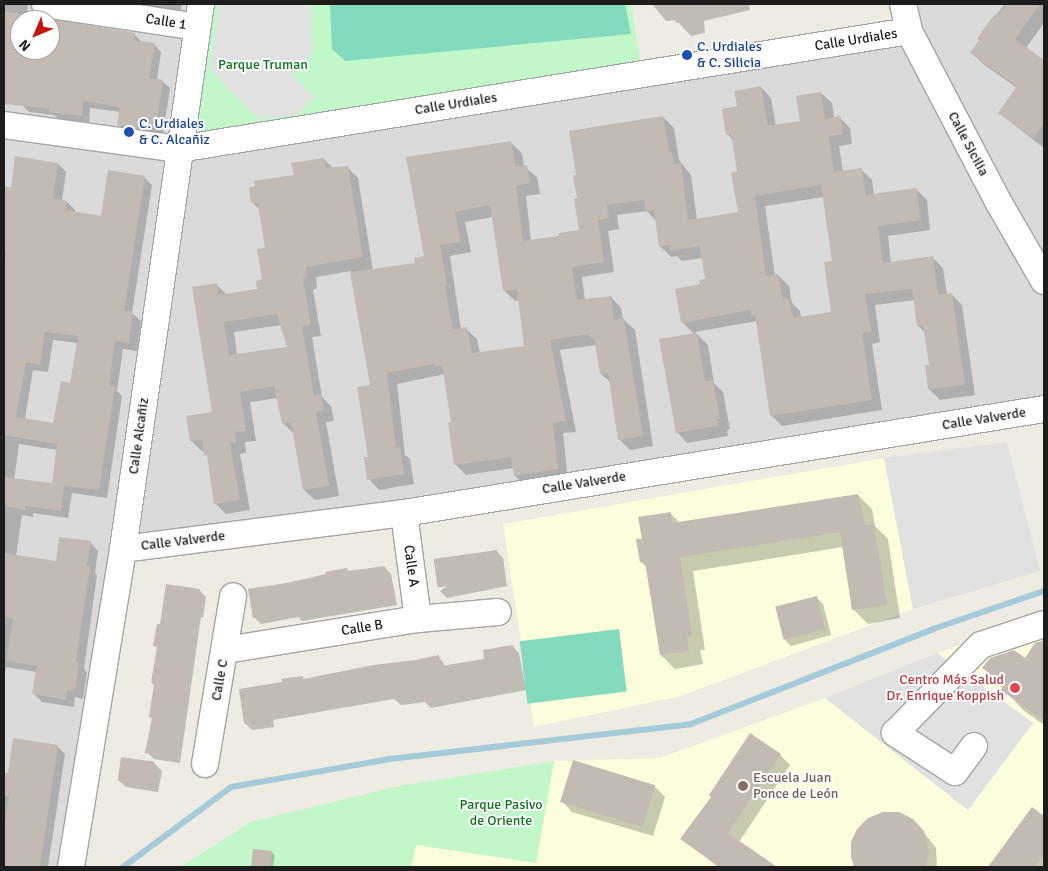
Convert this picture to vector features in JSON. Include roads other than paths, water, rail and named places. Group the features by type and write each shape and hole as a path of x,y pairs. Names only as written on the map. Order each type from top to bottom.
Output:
{"street":[{"name":"Calle 1","path":"45,4 199,15"},
{"name":"Calle Sicilia","path":"903,4 909,31 994,194 1044,281"},
{"name":"Calle Alcañiz","path":"71,867 123,549 178,149 199,15"},
{"name":"Calle Urdiales","path":"4,125 178,149 909,31"},
{"name":"Calle Valverde","path":"123,549 404,512 1044,410"},
{"name":"Calle A","path":"404,512 418,619"},
{"name":"Calle C","path":"205,764 226,650 233,596"},
{"name":"Calle B","path":"226,650 418,619 498,612"},
{"path":"974,746 955,772 895,733 982,645 1044,624"}],"waterway":[{"path":"123,867 231,787 390,759 691,724 933,629 1044,591"}],"place":[{"name":"C. Urdiales & C. Silicia","path":"687,55"},
{"name":"C. Urdiales & C. Alcañiz","path":"129,132"},
{"name":"Centro Más Salud Dr. Enrique Koppish","path":"1015,688"},
{"name":"Escuela Juan Ponce de León","path":"743,786"}],"park label":[{"name":"Parque Truman","path":"263,65"},
{"name":"Parque Pasivo de Oriente","path":"501,814"}]}
